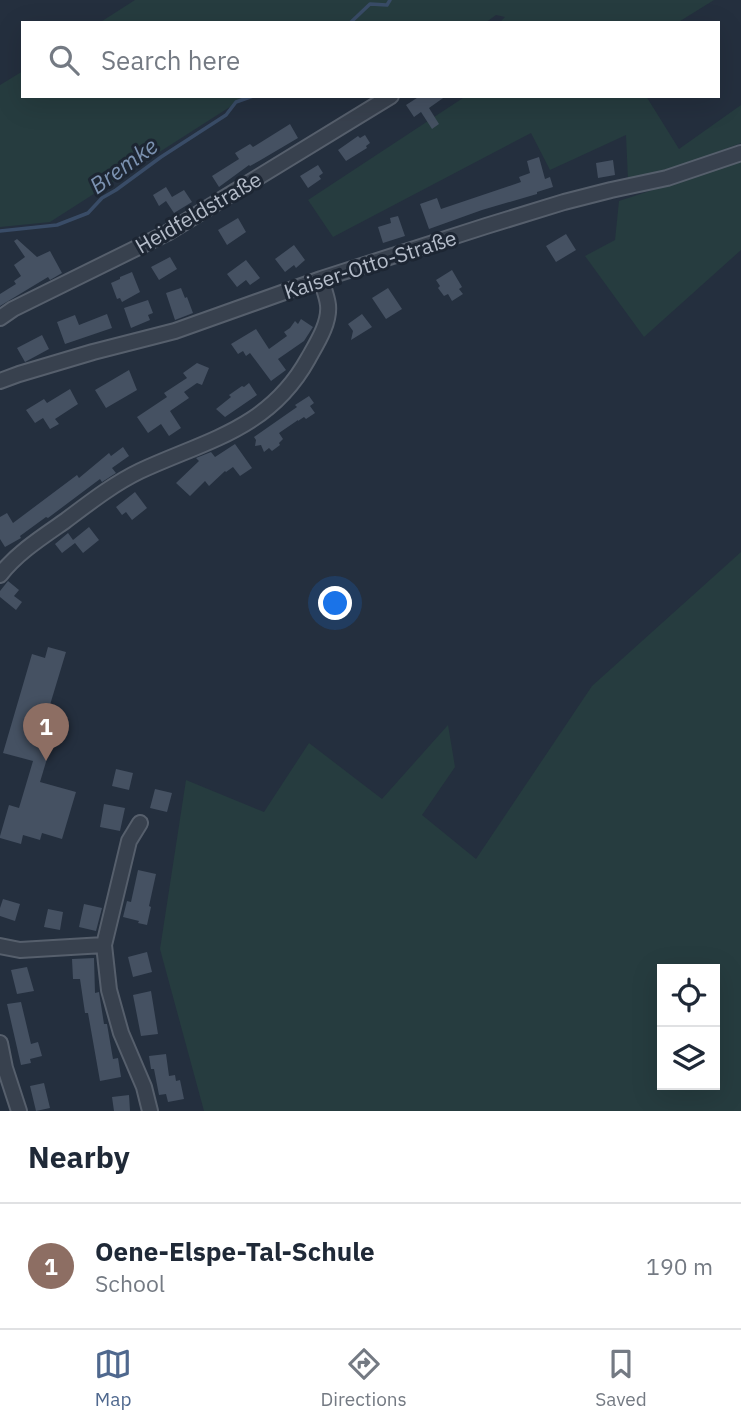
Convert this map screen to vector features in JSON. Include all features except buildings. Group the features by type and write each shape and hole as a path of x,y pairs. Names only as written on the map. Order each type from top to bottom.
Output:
{"street":[{"name":"Heidfeldstraße","path":"0,318 13,309 167,233 388,98"},
{"name":"Kaiser-Otto-Straße","path":"0,381 93,352 175,331 321,279 564,202 667,178 741,153"},
{"path":"0,575 23,551 108,489 140,471 178,456 254,419 277,400 301,372 321,337 328,306 321,279"},
{"path":"140,823 130,841 104,945 109,990 121,1032 144,1087 150,1111"},
{"path":"0,946 20,950 104,945"},
{"path":"0,1043 19,1111"}],"green space":[{"path":"135,0 714,0 680,21 501,21 505,17 496,15 488,21 102,21"},
{"path":"21,72 21,98 244,98 50,222 0,227 0,85"},
{"path":"463,98 647,98 679,149 741,105 741,143 686,164 628,180 626,135 550,170 531,133 333,237 308,200"},
{"path":"741,161 741,250 644,337 585,256 615,240 619,201"},
{"path":"741,552 741,1111 204,1111 160,949 186,780 264,812 309,743 382,799 448,725 455,767 422,815 476,859 592,686"}],"waterway":[{"name":"Bremke","path":"352,21 370,4 387,5 390,0"},
{"name":"Bremke","path":"0,231 57,225 88,213 102,198 226,115 236,102 247,98"}],"place":[{"name":"Oene-Elspe-Tal-Schule","path":"46,761"}]}
